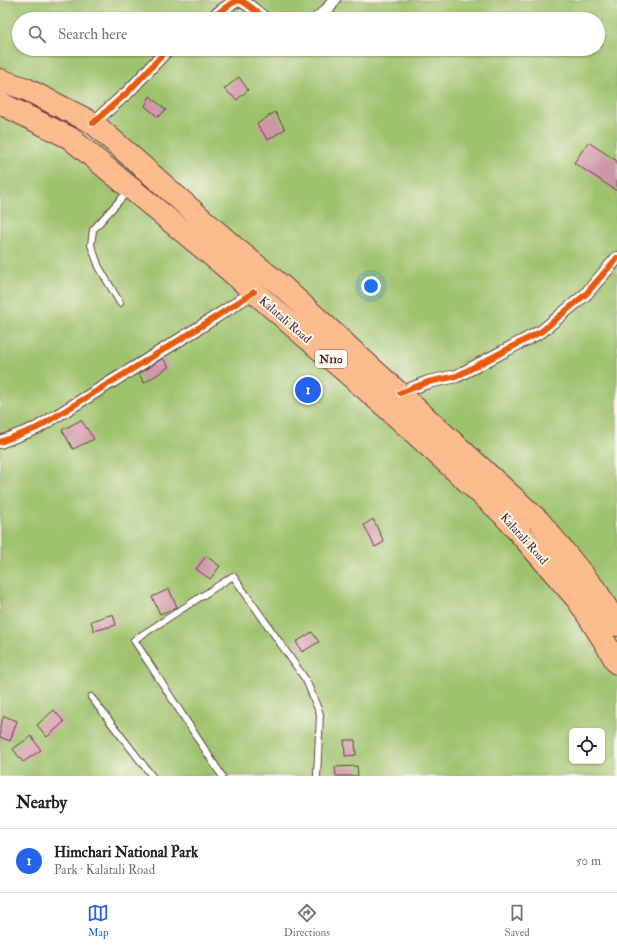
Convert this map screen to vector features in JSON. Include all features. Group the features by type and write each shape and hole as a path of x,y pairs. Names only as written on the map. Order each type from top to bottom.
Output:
{"highway":[{"name":"Kalatali Road","path":"0,80 26,89 93,124 228,255 254,292 386,407 504,515 578,600 617,663"},
{"name":"Kalatali Road","path":"0,103 70,138 131,188 228,255 283,287 539,521 597,592 617,625"}],"street":[{"path":"220,12 232,3 240,0 248,4 257,12"},
{"path":"325,12 334,0"},
{"path":"93,124 129,91 162,56"},
{"path":"400,393 428,382 457,376 542,331 586,294 617,258"},
{"path":"0,442 37,428 254,292"}],"lane":[{"path":"120,303 99,267 92,245 93,230 131,188"},
{"path":"222,776 134,640 233,576 306,680 320,714 317,776"},
{"path":"91,697 152,776"}],"green space":[{"path":"0,0 617,0 617,776 0,776"}],"building":[{"path":"239,77 248,90 237,100 224,89"},
{"path":"150,96 166,110 158,117 145,106"},
{"path":"275,112 285,129 268,140 257,124"},
{"path":"588,142 617,161 617,191 574,163"},
{"path":"163,358 169,367 144,383 139,374"},
{"path":"81,420 94,439 73,449 62,430"},
{"path":"373,519 384,542 375,547 364,525"},
{"path":"206,556 220,566 210,579 196,569"},
{"path":"169,589 177,607 160,614 152,597"},
{"path":"113,614 116,625 94,631 91,621"},
{"path":"312,632 319,642 302,652 296,642"},
{"path":"54,710 64,722 47,737 37,725"},
{"path":"4,716 17,721 10,741 0,737 0,727"},
{"path":"31,736 41,750 23,762 13,749"},
{"path":"344,740 355,740 356,755 345,756"},
{"path":"357,766 358,776 336,776 335,767"}],"cycle path":[{"path":"220,12 232,3 240,0 257,12"},
{"path":"93,123 129,91 162,56"},
{"path":"400,393 428,382 457,376 542,331 586,294 617,258"},
{"path":"0,442 37,428 254,292"}],"place":[{"name":"Himchari National Park","path":"308,390"}]}
